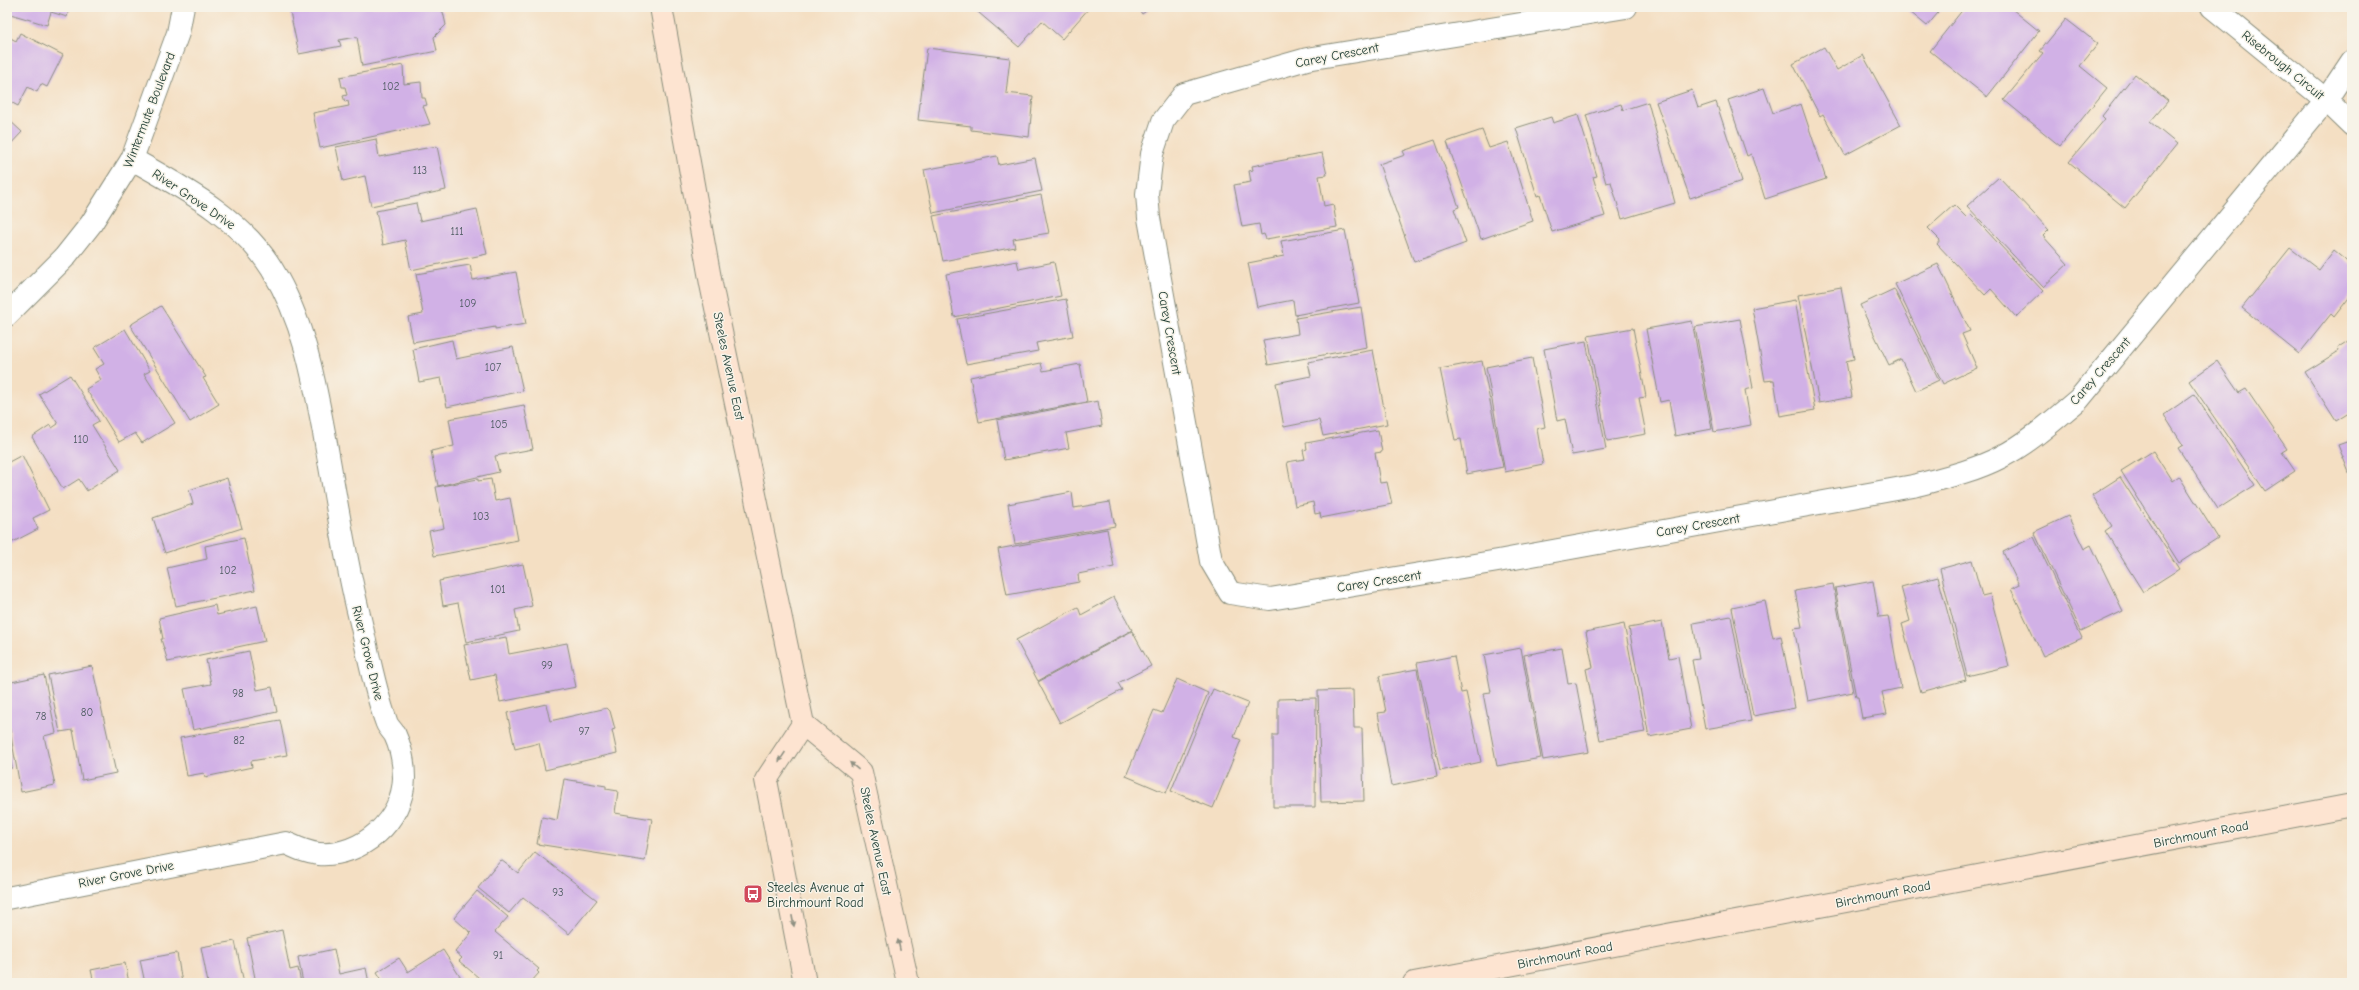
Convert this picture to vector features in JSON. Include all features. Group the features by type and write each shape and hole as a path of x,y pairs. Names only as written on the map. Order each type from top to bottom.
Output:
{"main road":[{"name":"Steeles Avenue East","path":"661,7 711,284 804,724 861,772 908,983"},
{"path":"804,724 766,780 805,983"},
{"name":"Birchmount Road","path":"1414,983 2352,805"}],"street":[{"name":"Wintermute Boulevard","path":"7,315 64,258 91,224 132,159 178,33 183,7"},
{"name":"Carey Crescent","path":"1626,7 1307,59 1184,94 1163,121 1152,154 1146,194 1149,218 1211,561 1230,593 1270,599 1498,562 1913,486 1956,475 2000,458 2038,434 2079,399 2326,100"},
{"name":"Risebrough Circuit","path":"2212,7 2326,100 2352,125"},
{"path":"2326,100 2352,62"},
{"name":"River Grove Drive","path":"7,898 286,843 305,852 321,854 352,849 372,838 387,823 400,800 404,778 401,751 386,722 352,586 310,361 295,312 271,267 247,235 225,216 183,188 132,159"}],"building":[{"path":"7,7 70,7 67,17 51,12 47,25 7,13"},
{"path":"318,7 333,7 334,10 348,7 436,7 443,12 446,25 434,37 437,51 362,66 357,37 339,40 341,46 299,54 290,12"},
{"path":"972,7 1090,7 1062,39 1042,21 1019,47"},
{"path":"1137,7 1152,7 1142,14"},
{"path":"1904,7 1943,7 1927,26"},
{"path":"1962,7 2014,7 2012,9 2039,31 1987,97 1930,51 1964,8"},
{"path":"2066,19 2098,44 2080,66 2107,88 2060,146 2004,100 2043,53 2040,51"},
{"path":"20,33 63,55 47,87 41,84 37,92 28,87 18,106 7,100 7,36 16,41"},
{"path":"1824,47 1837,70 1863,55 1901,125 1845,155 1823,114 1820,116 1793,64"},
{"path":"927,48 1010,58 1006,93 1033,96 1029,137 971,130 971,126 918,120"},
{"path":"403,65 404,84 421,82 422,98 425,98 427,105 423,106 430,124 320,148 313,113 349,106 348,101 345,102 343,96 347,95 345,87 342,87 340,77"},
{"path":"2135,74 2168,101 2150,122 2177,144 2125,208 2069,162 2105,119 2102,116"},
{"path":"1764,88 1773,113 1801,104 1826,179 1765,199 1751,154 1747,156 1728,100"},
{"path":"1692,90 1698,108 1716,102 1742,181 1690,198 1656,102"},
{"path":"1648,102 1675,203 1622,219 1611,182 1606,183 1586,115 1621,104 1623,110"},
{"path":"1578,115 1597,176 1593,177 1605,216 1552,232 1540,195 1537,196 1516,128 1551,117 1553,123"},
{"path":"7,118 22,132 7,148"},
{"path":"1482,130 1489,148 1508,142 1533,221 1481,239 1447,142"},
{"path":"376,139 379,157 437,146 446,190 371,206 365,176 343,181 336,147"},
{"path":"1435,140 1459,207 1454,209 1466,243 1414,262 1379,164 1405,155 1403,151"},
{"path":"1322,153 1327,175 1319,176 1324,206 1333,204 1337,227 1266,239 1264,234 1261,235 1259,224 1242,227 1234,185 1251,182 1249,171 1253,170 1252,166"},
{"path":"997,156 999,165 1035,158 1042,191 933,213 924,170"},
{"path":"1999,177 2049,230 2043,236 2068,264 2043,287 1967,206"},
{"path":"1041,195 1049,233 1013,239 1015,247 943,261 933,216"},
{"path":"416,203 420,221 477,209 487,254 411,270 405,240 383,245 376,211"},
{"path":"1954,205 1966,217 1970,213 2043,291 2016,317 1991,289 1985,295 1937,244 1940,240 1928,228"},
{"path":"1345,230 1359,303 1295,315 1293,300 1257,307 1248,263 1284,256 1281,241"},
{"path":"2290,248 2319,270 2334,250 2352,265 2352,294 2334,317 2331,314 2299,354 2242,308"},
{"path":"1017,261 1019,269 1054,262 1061,296 954,317 946,274"},
{"path":"1938,264 1970,331 1962,334 1977,368 1943,384 1895,284"},
{"path":"470,265 473,280 516,272 526,324 495,329 495,327 413,342 408,317 423,314 416,274"},
{"path":"1841,287 1854,359 1846,361 1852,397 1819,403 1798,295"},
{"path":"1894,289 1939,380 1916,391 1901,359 1889,365 1860,305"},
{"path":"1066,299 1073,336 1036,343 1038,351 966,364 957,319"},
{"path":"1795,300 1815,410 1780,416 1774,380 1765,381 1752,308"},
{"path":"161,306 206,377 203,378 219,404 190,422 130,325"},
{"path":"1361,307 1367,347 1268,365 1263,340 1298,334 1296,318"},
{"path":"1740,319 1753,388 1745,390 1751,425 1714,432 1695,327"},
{"path":"1692,321 1712,429 1675,436 1669,400 1660,402 1646,329"},
{"path":"1633,328 1646,397 1639,398 1646,434 1607,441 1588,336"},
{"path":"125,329 150,371 144,374 175,423 142,443 135,433 119,442 86,389 101,380 95,369 104,364 94,348"},
{"path":"2352,339 2352,411 2336,421 2305,372 2339,351 2338,348"},
{"path":"452,340 456,359 513,347 523,391 447,407 441,378 419,382 413,349"},
{"path":"1586,341 1606,449 1572,455 1565,419 1557,421 1544,349"},
{"path":"1373,350 1387,424 1323,436 1319,420 1284,427 1276,383 1311,376 1308,362"},
{"path":"1532,358 1545,427 1537,429 1543,464 1505,472 1486,367"},
{"path":"1482,361 1503,467 1467,474 1461,439 1455,440 1440,369"},
{"path":"2217,361 2239,393 2246,389 2287,449 2282,452 2295,471 2265,491 2189,381"},
{"path":"1041,363 1043,371 1080,364 1087,402 979,422 970,377"},
{"path":"70,375 99,421 92,425 120,470 87,491 79,479 63,489 32,437 50,425 52,428 58,424 39,394"},
{"path":"2194,394 2255,485 2218,509 2178,448 2183,445 2164,415"},
{"path":"1098,401 1102,426 1066,433 1069,448 1004,460 997,420"},
{"path":"524,405 533,449 495,456 499,472 438,486 431,451 454,446 449,419"},
{"path":"1378,430 1382,452 1375,453 1380,483 1387,482 1392,504 1321,518 1320,513 1315,514 1313,502 1295,506 1287,462 1305,459 1303,450 1307,449 1306,443"},
{"path":"2352,440 2352,480 2338,445"},
{"path":"2153,451 2172,481 2179,476 2218,538 2179,563 2121,471"},
{"path":"22,455 49,510 33,518 38,529 7,545 7,463"},
{"path":"2120,477 2179,569 2143,592 2105,531 2112,526 2092,495"},
{"path":"227,478 242,528 165,553 153,518 193,504 189,490"},
{"path":"478,479 478,481 491,479 495,501 510,498 518,540 434,556 429,531 444,528 436,487"},
{"path":"1072,492 1074,508 1110,502 1115,526 1015,544 1008,504"},
{"path":"2068,516 2084,549 2091,545 2123,611 2081,631 2034,532"},
{"path":"1107,529 1114,567 1078,574 1079,582 1007,595 998,549"},
{"path":"2034,537 2082,638 2043,656 2011,589 2019,585 2003,552"},
{"path":"244,538 255,590 176,606 167,568 207,559 205,546"},
{"path":"1972,560 1982,596 1990,594 2009,666 1967,676 1940,569"},
{"path":"523,564 532,606 515,610 519,631 466,642 458,603 443,606 439,581"},
{"path":"1938,577 1966,680 1921,692 1902,624 1910,621 1901,587"},
{"path":"1873,581 1879,617 1888,616 1901,688 1882,692 1887,714 1862,718 1858,697 1856,697 1835,588"},
{"path":"1833,584 1853,692 1808,701 1794,628 1802,627 1795,591"},
{"path":"1114,597 1132,630 1038,681 1016,640 1078,607 1081,615"},
{"path":"1765,601 1773,638 1781,636 1795,708 1753,716 1732,608"},
{"path":"215,605 217,615 257,606 265,641 168,662 161,639 163,639 159,618"},
{"path":"1731,616 1751,721 1705,729 1692,660 1699,659 1693,623"},
{"path":"1662,622 1669,658 1678,656 1691,729 1649,737 1629,628"},
{"path":"1624,624 1645,732 1600,740 1586,669 1593,667 1586,632"},
{"path":"1132,631 1151,666 1118,683 1122,690 1060,723 1038,682"},
{"path":"506,637 509,654 567,643 576,687 500,702 495,675 471,680 464,645"},
{"path":"1521,648 1541,758 1497,766 1483,693 1491,692 1484,655"},
{"path":"1562,648 1568,684 1576,683 1589,752 1543,760 1524,655"},
{"path":"249,651 257,690 272,687 277,712 193,730 184,689 211,684 206,660"},
{"path":"1454,656 1461,693 1466,692 1481,762 1440,771 1417,663"},
{"path":"92,666 116,773 82,780 73,730 60,732 48,675"},
{"path":"1417,669 1437,777 1391,786 1378,713 1386,712 1379,676"},
{"path":"44,675 56,733 44,736 55,785 21,792 7,714 7,683"},
{"path":"1177,679 1208,693 1166,793 1126,776 1154,710 1162,713"},
{"path":"1213,689 1248,703 1234,737 1241,740 1213,808 1171,791"},
{"path":"1353,690 1354,728 1362,728 1364,801 1321,802 1318,691"},
{"path":"1316,698 1315,807 1273,807 1273,735 1278,735 1278,699"},
{"path":"546,704 550,721 607,708 610,711 615,729 612,730 617,753 545,770 539,743 515,749 507,713"},
{"path":"280,720 287,755 251,761 252,767 205,777 204,773 187,776 180,738"},
{"path":"7,739 12,768 7,769"},
{"path":"564,779 606,786 606,789 618,791 615,813 652,819 645,861 537,844 542,817 557,820"},
{"path":"535,852 597,900 569,934 523,897 509,913 478,888 501,860 518,873"},
{"path":"477,891 508,917 495,932 539,969 537,971 539,973 530,983 485,983 459,961 462,958 455,952 471,933 454,918"},
{"path":"282,930 290,970 298,968 301,983 256,983 247,938"},
{"path":"235,941 244,983 208,983 201,947"},
{"path":"334,949 339,974 366,968 369,983 303,983 298,957"},
{"path":"443,950 464,983 384,983 377,972 399,958 408,972"},
{"path":"177,953 182,983 145,983 140,960"},
{"path":"125,963 129,983 94,983 91,970"}],"place":[{"name":"Steeles Avenue at Birchmount Road","path":"753,894"}]}
